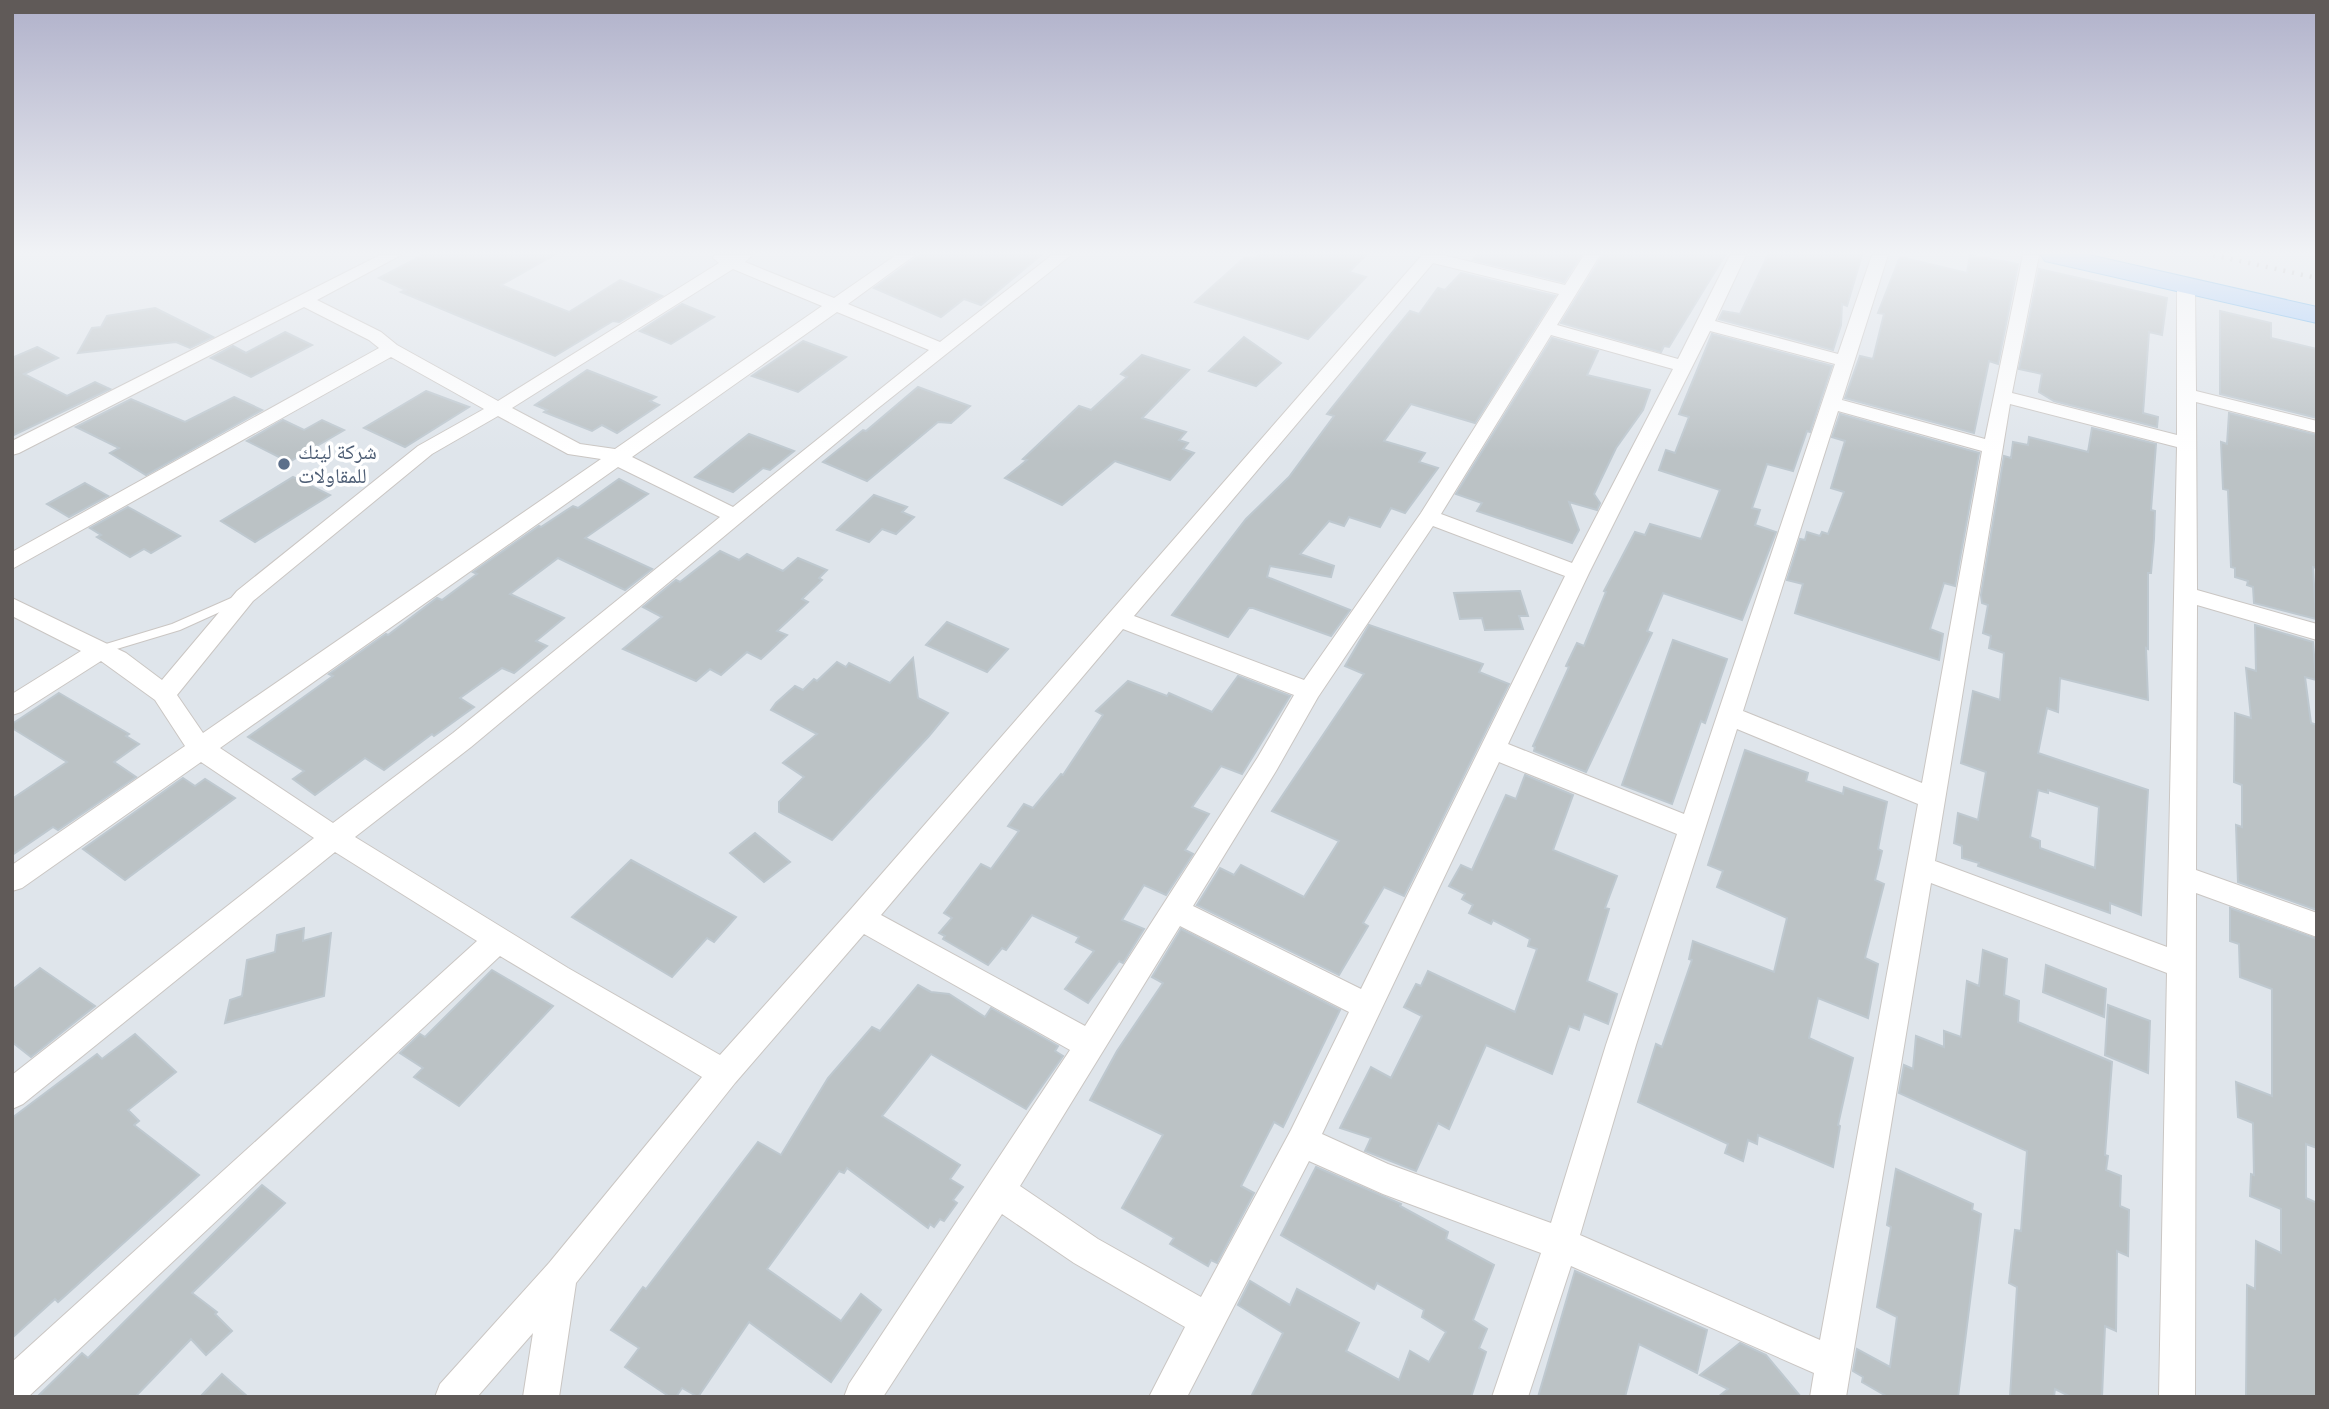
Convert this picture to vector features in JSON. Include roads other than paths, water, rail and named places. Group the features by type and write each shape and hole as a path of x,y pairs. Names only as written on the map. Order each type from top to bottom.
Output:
{"street":[{"path":"12,449 266,321"},
{"path":"345,321 374,335 391,349 575,450 607,453 734,516"},
{"path":"163,694 245,596 425,450 499,408 632,321"},
{"path":"12,880 813,321"},
{"path":"873,321 940,348"},
{"path":"12,1094 335,837 462,740 976,321"},
{"path":"453,1397 561,1275 724,1073 861,918 1375,321"},
{"path":"862,1397 998,1191 1088,1044 1267,764 1309,691 1429,517 1552,321"},
{"path":"1167,1397 1302,1141 1578,573 1705,321"},
{"path":"1510,1397 1620,1045 1858,321"},
{"path":"1302,1141 1383,1178 1560,1244 1830,1388 1922,868 1931,798 2017,321"},
{"path":"2177,1397 2186,321"},
{"path":"1703,324 1844,361"},
{"path":"1547,328 1684,366"},
{"path":"12,562 391,349"},
{"path":"2187,394 2317,427"},
{"path":"2002,396 2187,444"},
{"path":"1830,402 1994,448"},
{"path":"1429,517 1578,573"},
{"path":"2185,594 2317,632"},
{"path":"12,606 118,659 163,694 200,748 335,837 498,940 724,1073"},
{"path":"1119,619 1309,691"},
{"path":"12,706 100,650"},
{"path":"1728,715 1931,798"},
{"path":"1493,749 1691,828"},
{"path":"1922,868 2180,965"},
{"path":"2183,877 2317,925"},
{"path":"1175,910 1368,1007"},
{"path":"861,918 1088,1044"},
{"path":"12,1387 498,940"},
{"path":"998,1191 1086,1251 1209,1321"},
{"path":"541,1397 561,1275"}],"lane":[{"path":"100,650 176,626 245,596"}],"place":[{"name":"شركة لينك للمقاولات","path":"284,464"}]}
